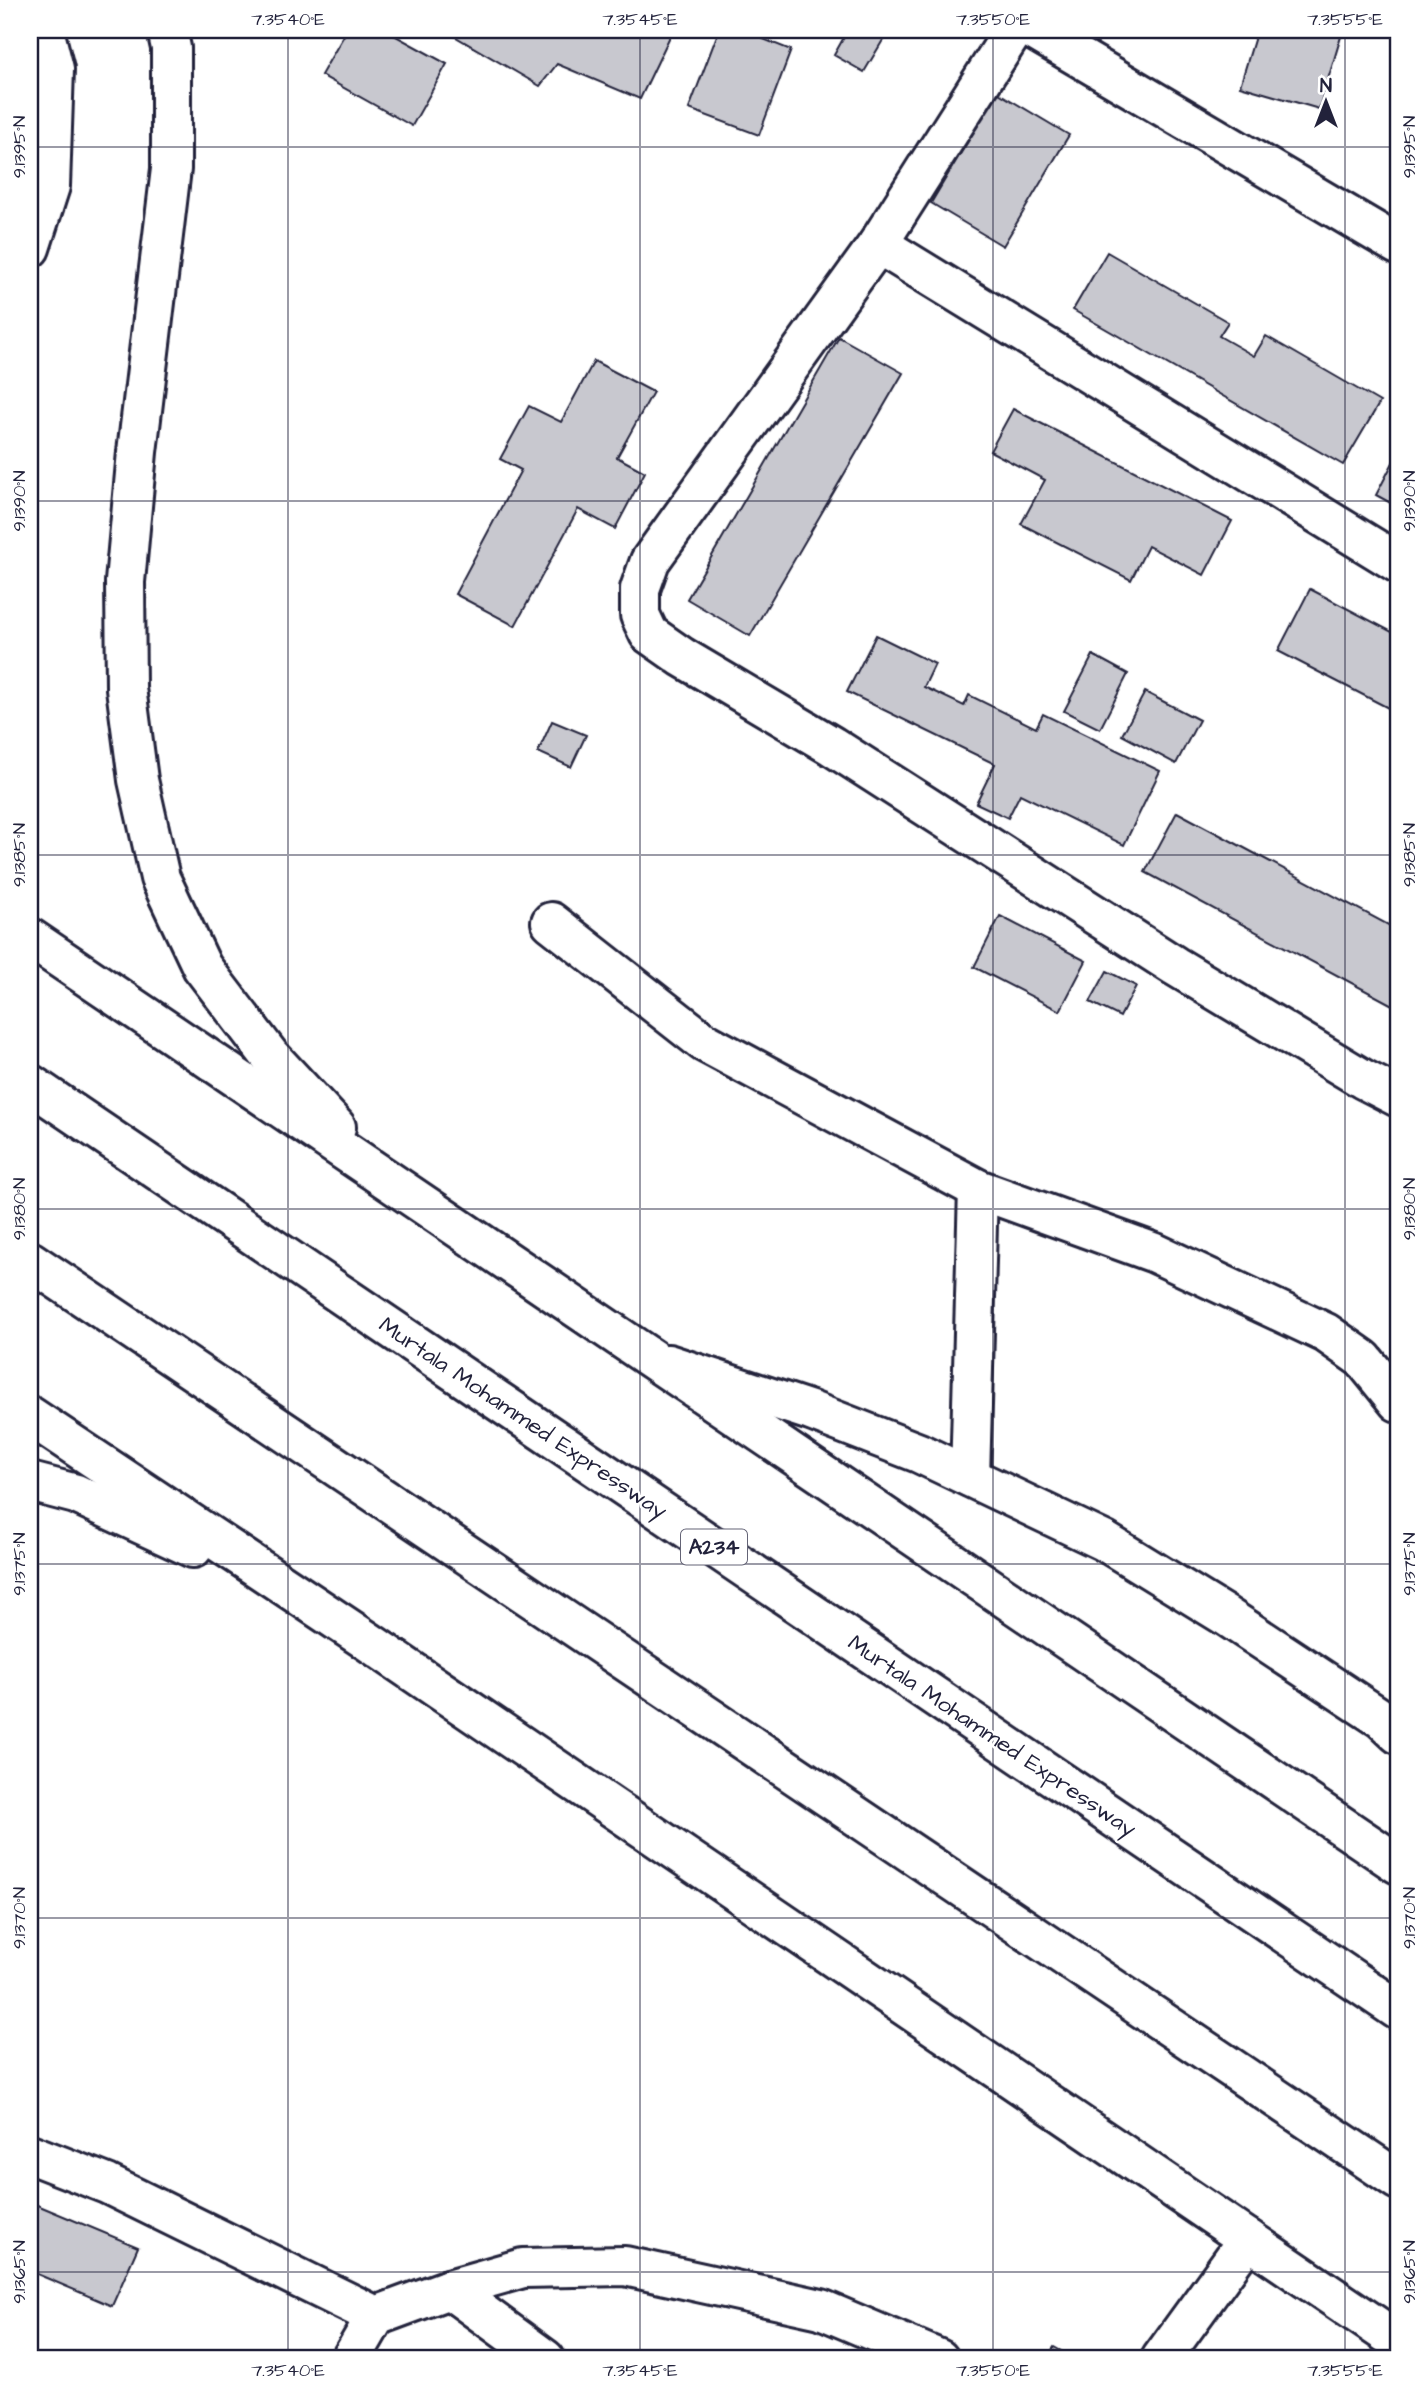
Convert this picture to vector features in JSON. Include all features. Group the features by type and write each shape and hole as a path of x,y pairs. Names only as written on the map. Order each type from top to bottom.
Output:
{"main road":[{"path":"30,248 50,186 54,69 44,30"},
{"path":"167,30 172,48 172,169 137,452 125,582 126,688 138,780 160,878 202,967 270,1056 348,1140 453,1225"},
{"path":"1014,30 878,244 650,561 640,589 640,615 649,634 682,657 832,746 1175,966 1363,1079 1398,1097"},
{"path":"1032,30 1398,244"},
{"path":"878,244 1398,563"},
{"path":"551,922 704,1042 978,1189 1155,1253 1326,1334 1363,1359 1398,1402"},
{"path":"30,938 1398,1864"},
{"name":"Murtala Mohammed Expressway","path":"30,1084 1398,2010"},
{"path":"970,1477 978,1189"},
{"path":"30,1261 1398,2180"},
{"path":"649,1357 811,1411 919,1453 1104,1541 1382,1719 1398,1734"},
{"path":"30,1416 369,1642 1398,2341"},
{"path":"30,1482 76,1494 209,1555 369,1642"},
{"path":"30,2154 107,2184 376,2316"},
{"path":"1161,2359 1248,2239"},
{"path":"351,2359 376,2316 449,2289 523,2268 625,2266 821,2309 939,2359"},
{"path":"449,2289 545,2359"}],"building":[{"path":"347,30 385,30 447,64 412,126 321,75"},
{"path":"444,30 673,30 640,99 557,64 540,86"},
{"path":"719,30 766,30 763,39 791,50 759,135 689,109"},
{"path":"848,30 889,30 864,72 834,55"},
{"path":"1257,30 1343,30 1319,109 1240,86"},
{"path":"997,92 1069,135 1003,246 931,203"},
{"path":"1107,252 1228,322 1219,336 1254,356 1266,336 1380,402 1343,465 1073,310"},
{"path":"839,337 903,373 750,636 687,599"},
{"path":"594,361 653,392 617,457 645,472 615,529 578,509 515,626 455,594 521,470 500,459 529,406 561,422"},
{"path":"1013,409 1232,521 1204,575 1148,546 1131,580 1021,524 1045,480 990,451"},
{"path":"1398,453 1398,507 1376,495"},
{"path":"1310,589 1398,635 1398,713 1278,651"},
{"path":"876,635 935,664 924,687 964,706 969,695 1036,728 1043,714 1160,771 1124,845 1020,794 1008,818 976,803 995,764 847,692"},
{"path":"1093,655 1128,674 1100,729 1064,711"},
{"path":"1145,692 1199,720 1176,764 1122,735"},
{"path":"552,721 586,735 571,767 538,752"},
{"path":"1177,812 1398,930 1398,1008 1145,872"},
{"path":"1000,916 1086,961 1060,1011 974,967"},
{"path":"1107,971 1136,986 1120,1017 1090,1002"},
{"path":"30,2202 138,2247 112,2306 30,2271"},
{"path":"1054,2347 1075,2359 1046,2359"}]}
